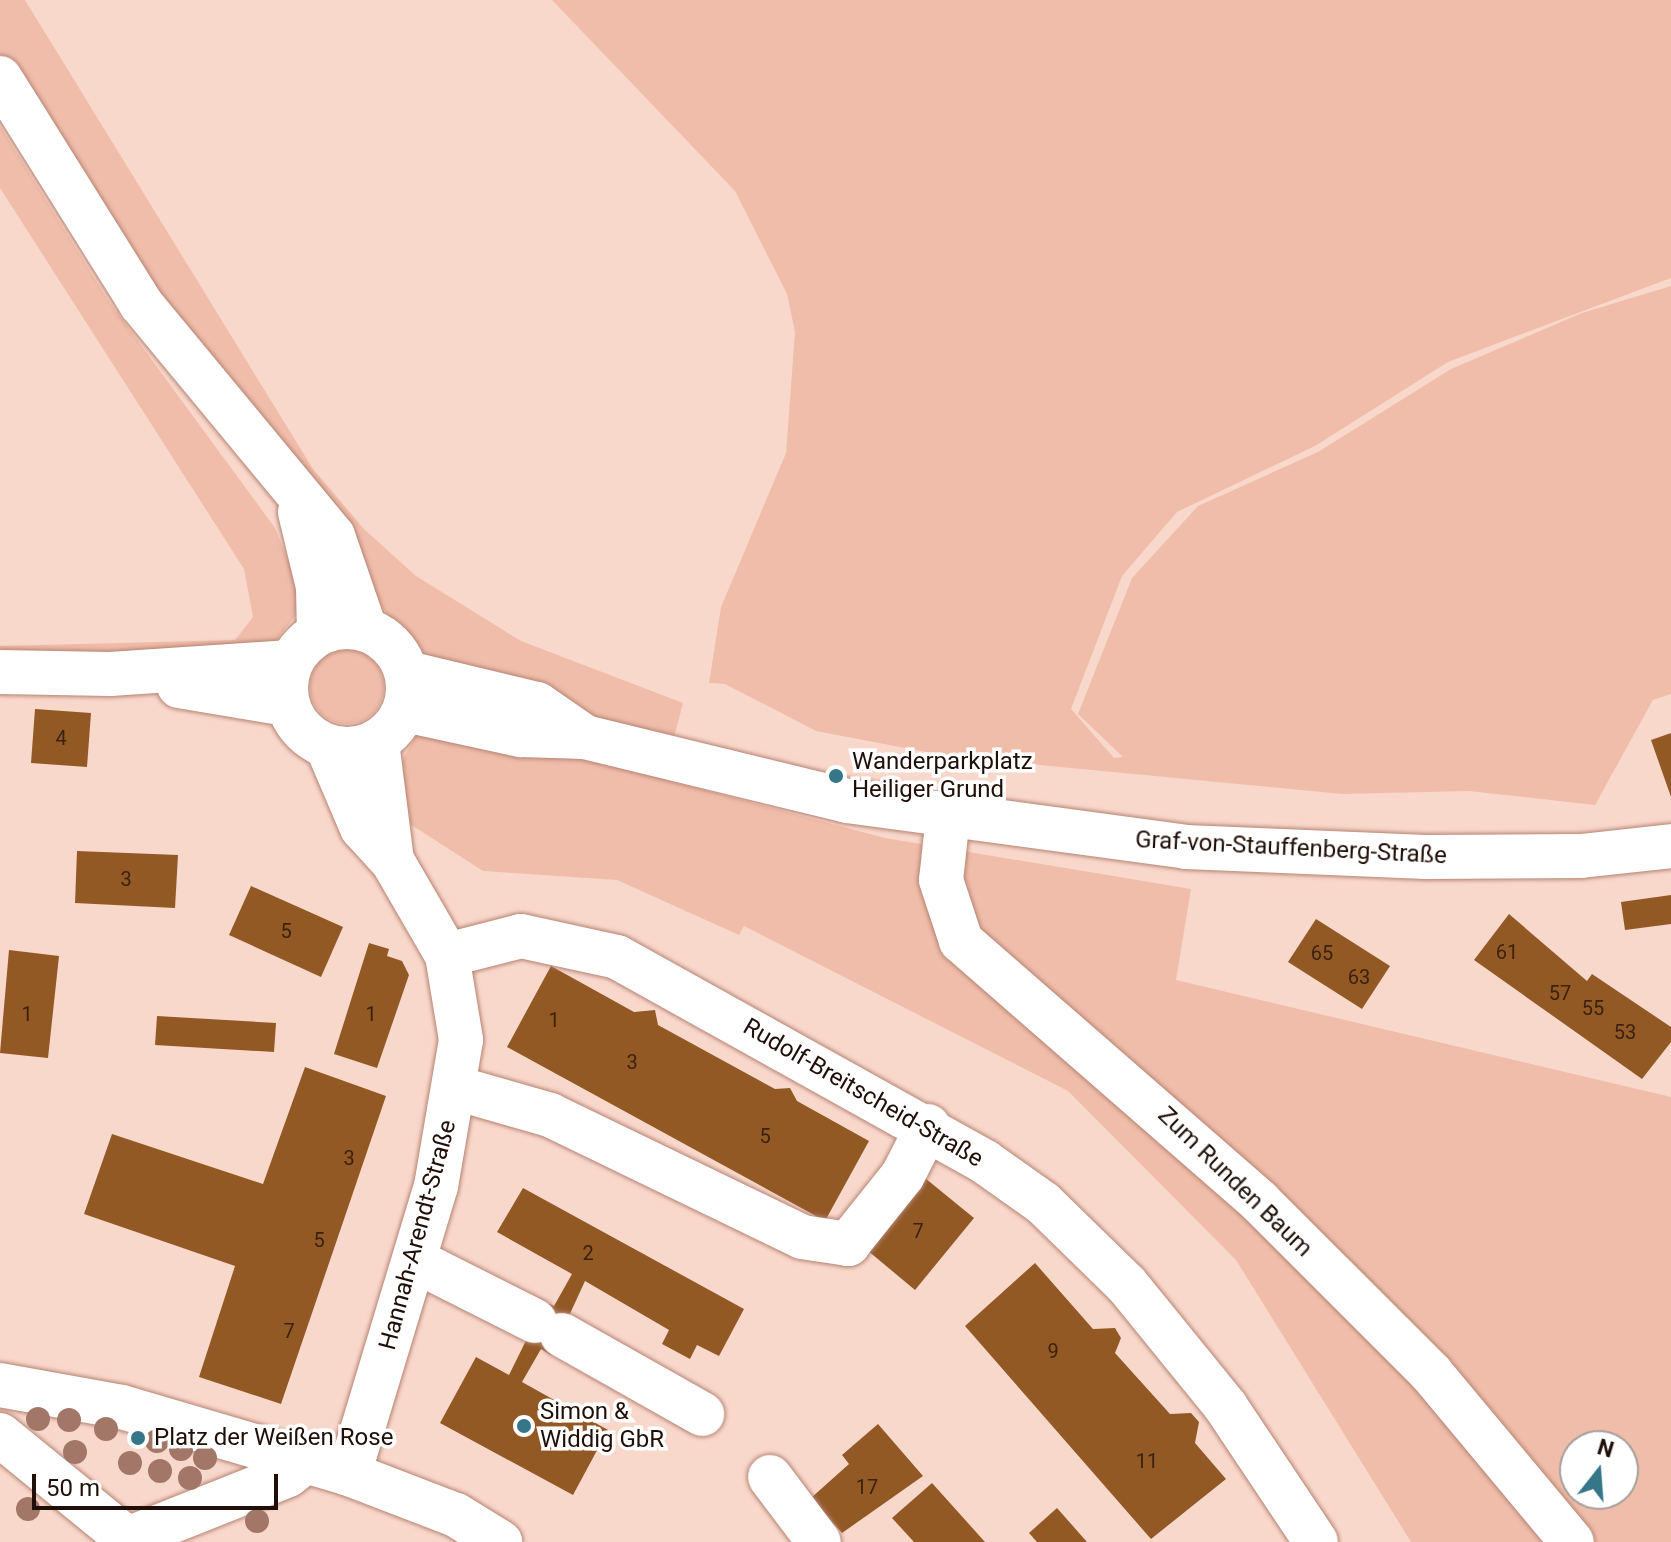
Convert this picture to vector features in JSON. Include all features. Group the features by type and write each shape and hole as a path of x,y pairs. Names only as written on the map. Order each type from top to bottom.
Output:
{"street":[{"path":"0,78 141,304 296,498 333,536 365,629 392,646 397,709 327,746 296,723 299,666 318,587 296,498"},
{"path":"0,672 110,674 299,666 365,629"},
{"name":"Graf-von-Stauffenberg-Straße","path":"397,709 521,735 585,737 810,793 948,816 1261,850 1581,856 1671,846"},
{"name":"Hannah-Arendt-Straße","path":"393,862 397,709"},
{"name":"Hannah-Arendt-Straße","path":"327,746 362,828 393,862 447,955 461,1040 456,1088 416,1261 349,1474"},
{"name":"Zum Runden Baum","path":"948,816 941,880 961,941 1260,1202 1431,1373 1572,1542"},
{"name":"Rudolf-Breitscheid-Straße","path":"447,955 521,936 617,957 928,1126 1043,1203 1127,1285 1226,1407 1316,1542"},
{"path":"456,1088 550,1115 802,1237 848,1244 903,1175 928,1126"},
{"path":"416,1261 548,1328 702,1414"},
{"path":"0,1385 122,1407 349,1474 456,1515 500,1542"},
{"path":"0,1435 130,1542"},
{"path":"120,1542 130,1542 306,1461"},
{"path":"770,1477 819,1542"}],"shaded area":[{"path":"0,0 25,0 313,469 364,529 416,576 521,641 683,703 671,749 420,658 137,276 0,56"},
{"path":"552,0 1671,0 1671,278 1448,362 1315,446 1177,512 1122,576 1071,709 1114,758 1123,757 1078,714 1132,578 1198,506 1318,452 1451,369 1582,313 1671,286 1671,694 1653,700 1595,805 1469,791 1342,794 947,756 816,731 725,684 709,683 721,607 786,453 795,332 787,294 735,191"},
{"path":"0,126 108,300 275,528 297,582 298,612 273,644 257,651 0,655 0,646 235,640 253,617 244,569 0,188"},
{"path":"347,650 361,653 373,661 381,673 384,687 381,701 373,713 361,721 347,724 333,721 321,713 313,701 310,687 313,673 321,661 333,653"},
{"path":"447,722 885,838 1191,889 1176,980 1671,1097 1671,1542 1411,1542 1236,1260 1068,1091 744,926 739,935 617,880 483,871 396,815 403,759 421,727"}],"building":[{"path":"35,709 91,713 87,767 31,763"},
{"path":"1671,733 1671,797 1651,740"},
{"path":"77,851 178,855 175,908 75,903"},
{"path":"251,886 343,927 321,977 229,935"},
{"path":"1671,895 1671,924 1625,930 1621,902"},
{"path":"1509,914 1587,981 1592,974 1671,1027 1671,1042 1642,1079 1474,960"},
{"path":"1316,919 1390,966 1362,1009 1288,962"},
{"path":"369,943 389,949 387,956 402,961 409,975 377,1068 334,1054"},
{"path":"9,950 59,956 48,1058 0,1053"},
{"path":"551,966 634,1012 655,1010 658,1025 775,1089 790,1088 797,1101 869,1141 825,1221 507,1047"},
{"path":"157,1016 276,1023 274,1052 155,1045"},
{"path":"305,1067 386,1096 281,1404 199,1377 235,1266 84,1214 112,1134 263,1184"},
{"path":"920,1174 974,1218 915,1290 861,1245"},
{"path":"523,1188 744,1309 719,1356 697,1345 690,1359 662,1344 669,1330 585,1281 551,1355 541,1349 522,1382 608,1430 573,1495 440,1423 476,1357 509,1375 545,1302 554,1306 572,1274 497,1232"},
{"path":"1035,1263 1093,1329 1115,1328 1121,1338 1115,1353 1170,1414 1191,1413 1199,1422 1195,1443 1226,1479 1151,1539 965,1326"},
{"path":"878,1424 923,1476 842,1533 811,1498 849,1464 842,1455"},
{"path":"932,1483 985,1542 914,1542 892,1518"},
{"path":"1057,1508 1087,1542 1037,1542 1029,1533"}],"place":[{"name":"Wanderparkplatz Heiliger Grund","path":"836,776"},
{"name":"Simon & Widdig GbR","path":"524,1426"},
{"name":"Platz der Weißen Rose","path":"138,1438"}]}
